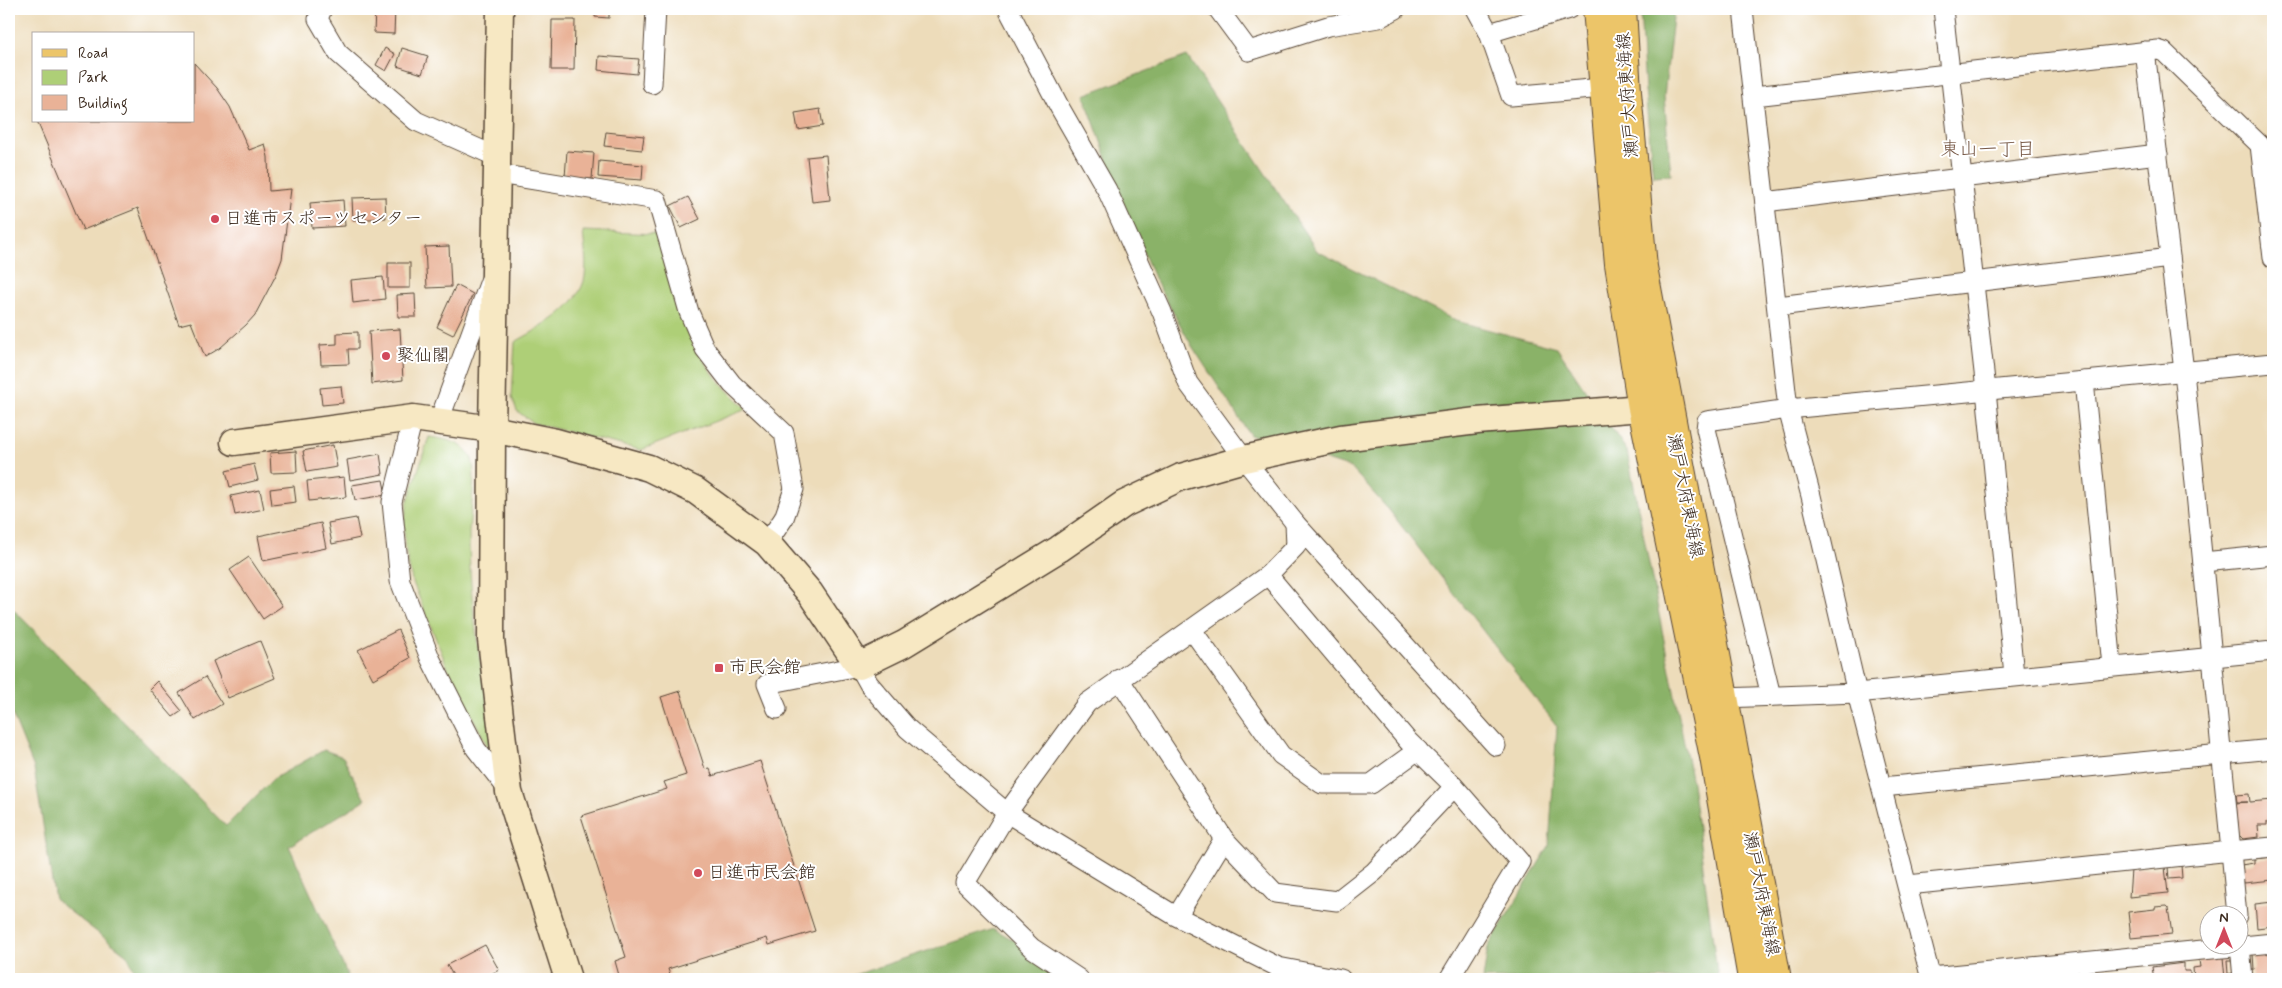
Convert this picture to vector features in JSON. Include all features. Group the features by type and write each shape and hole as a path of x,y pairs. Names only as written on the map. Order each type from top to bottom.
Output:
{"main road":[{"name":"瀬戸大府東海線","path":"1597,9 1619,264 1642,408 1714,757 1752,979"},
{"name":"瀬戸大府東海線","path":"1622,9 1626,92 1643,268 1777,979"}],"street":[{"path":"322,9 318,19 338,53 416,121 497,166 657,200 689,312 705,349 732,384 784,433 794,489 784,518 767,543"},
{"path":"500,9 492,429 491,640 509,792 568,979"},
{"path":"652,84 656,9"},
{"path":"1008,9 1106,190 1162,312 1188,383 1244,459 1295,523 1496,746"},
{"path":"1218,9 1249,50 1328,26 1378,18 1396,9"},
{"path":"1476,9 1489,33 1511,96 1603,88"},
{"path":"1489,33 1569,9"},
{"path":"1743,9 1778,306 1788,409 1811,496 1857,692 1931,978 2200,949"},
{"path":"1943,9 1986,390 2014,676"},
{"path":"1754,96 2158,50 2164,52 2260,145 2272,230 2273,258"},
{"path":"2145,51 2184,371 2236,906"},
{"path":"1765,202 2158,154"},
{"path":"1778,306 2170,258"},
{"path":"496,266 426,420 392,502 400,581 430,658 476,749 509,792"},
{"path":"1771,696 1705,424 1707,421 1717,418 1788,409 2273,363"},
{"path":"2084,381 2112,666"},
{"path":"777,709 767,684 859,666 904,644 1034,564 1124,504 1181,477 1244,459 1341,438 1477,421 1642,408"},
{"path":"234,442 426,420 492,429 556,442 649,468 696,491 767,543 810,593 870,684 908,729 1007,813 1177,916 1278,967 1341,979"},
{"path":"1079,979 1032,948 965,883 1007,813 1087,703 1268,575 1296,546 1295,523"},
{"path":"2203,562 2273,555"},
{"path":"1268,575 1418,750 1520,862 1449,979"},
{"path":"1192,630 1281,755 1322,784 1371,784 1418,750"},
{"path":"1723,698 1857,692 2273,651"},
{"path":"1119,679 1224,839 1274,893 1337,901 1374,872 1454,788"},
{"path":"1882,788 2273,749"},
{"path":"1177,916 1224,839"},
{"path":"1908,885 2273,847"},
{"path":"2250,944 2273,943"},
{"path":"2241,956 2243,979"}],"green space":[{"path":"1640,9 1674,9 1664,96 1671,175 1653,176"},
{"path":"1187,56 1317,251 1456,321 1557,348 1627,451 1692,783 1718,979 1483,979 1488,947 1549,846 1557,726 1389,510 1351,468 1250,435 1192,346 1154,278 1121,197 1084,95"},
{"path":"583,231 657,234 670,284 697,350 727,390 747,409 641,450 533,423 517,411 512,397 515,342 556,317 573,301 584,281 586,269"},
{"path":"429,437 457,444 466,450 473,462 474,481 469,534 471,587 481,667 496,746 488,747 449,671 412,580 405,548 404,523 408,501"},
{"path":"9,605 226,826 273,779 324,750 343,757 365,800 289,846 347,974 347,979 139,979 127,955 55,900 34,768 9,706"},
{"path":"994,929 1083,979 842,979"}],"building":[{"path":"375,9 395,9 394,34 374,33"},
{"path":"595,9 609,9 609,18 595,17"},
{"path":"552,20 575,20 574,70 551,70"},
{"path":"385,48 395,54 386,71 376,65"},
{"path":"402,48 428,56 422,74 397,66"},
{"path":"599,56 639,59 637,74 598,70"},
{"name":"日進市スポーツセンター","path":"195,64 217,88 230,107 249,150 265,144 268,157 269,191 291,189 282,259 276,275 255,315 220,348 205,357 191,322 179,325 138,208 83,230 37,122 195,122"},
{"path":"820,109 823,126 798,130 795,113"},
{"path":"606,132 644,136 642,150 604,146"},
{"path":"567,151 594,153 592,179 565,177"},
{"path":"826,155 830,200 812,202 807,157"},
{"path":"599,161 643,165 642,180 598,177"},
{"path":"385,197 386,218 353,220 352,198"},
{"path":"688,197 700,219 681,228 670,206"},
{"path":"343,200 345,226 312,228 310,203"},
{"path":"449,246 451,287 427,288 425,247"},
{"path":"388,263 410,263 410,288 388,288"},
{"path":"383,277 385,299 353,303 351,280"},
{"path":"456,285 473,294 453,335 437,327"},
{"path":"415,294 416,317 398,317 397,295"},
{"name":"聚仙閣","path":"400,329 403,380 372,384 369,331"},
{"path":"358,332 358,349 348,349 349,364 321,365 320,345 337,344 337,333"},
{"path":"341,386 343,403 322,405 320,388"},
{"path":"333,445 337,467 307,472 303,451"},
{"path":"296,451 297,472 271,473 270,453"},
{"path":"380,454 383,474 350,480 347,460"},
{"path":"254,464 258,480 230,487 226,471"},
{"path":"344,477 346,497 309,501 307,481"},
{"path":"383,480 386,495 355,500 352,485"},
{"path":"294,486 296,502 272,505 270,489"},
{"path":"260,490 264,509 235,515 231,496"},
{"path":"356,518 360,538 332,544 328,523"},
{"path":"321,523 326,548 263,561 258,536"},
{"path":"249,557 282,606 263,619 230,570"},
{"path":"398,630 410,658 373,679 358,650"},
{"path":"260,641 275,678 228,698 213,661"},
{"path":"205,677 222,704 195,720 179,693"},
{"path":"157,681 182,711 173,717 149,689"},
{"name":"日進市民会館","path":"680,691 705,769 710,768 712,776 760,761 815,931 769,945 767,938 668,969 670,975 657,979 620,979 615,961 626,957 581,816 667,789 664,782 686,775 661,697"},
{"path":"2249,794 2250,802 2273,800 2273,821 2267,822 2267,825 2258,825 2259,837 2243,839 2239,835 2236,803 2248,802 2237,802 2236,795"},
{"path":"2273,857 2273,880 2244,883 2241,865 2254,863 2254,859"},
{"path":"2181,865 2182,878 2169,879 2168,867"},
{"path":"2165,867 2168,893 2129,897 2131,870"},
{"path":"2273,902 2273,926 2257,928 2255,904"},
{"path":"2166,906 2168,908 2172,934 2131,938 2128,912"},
{"path":"485,945 499,970 481,979 455,979 447,965"},
{"path":"2273,950 2273,979 2253,979 2251,969 2254,969 2253,954"},
{"path":"2223,957 2225,979 2194,979 2193,968 2200,967 2199,960"},
{"path":"2227,960 2232,960 2233,973 2228,974"},
{"path":"2184,963 2184,971 2190,971 2190,979 2154,979 2152,967"}],"place":[{"name":"日進市スポーツセンター","path":"215,219"},
{"name":"聚仙閣","path":"386,356"},
{"name":"市民会館","path":"719,668"},
{"name":"日進市民会館","path":"698,873"}],"district":[{"name":"東山一丁目","path":"1988,149"}]}
